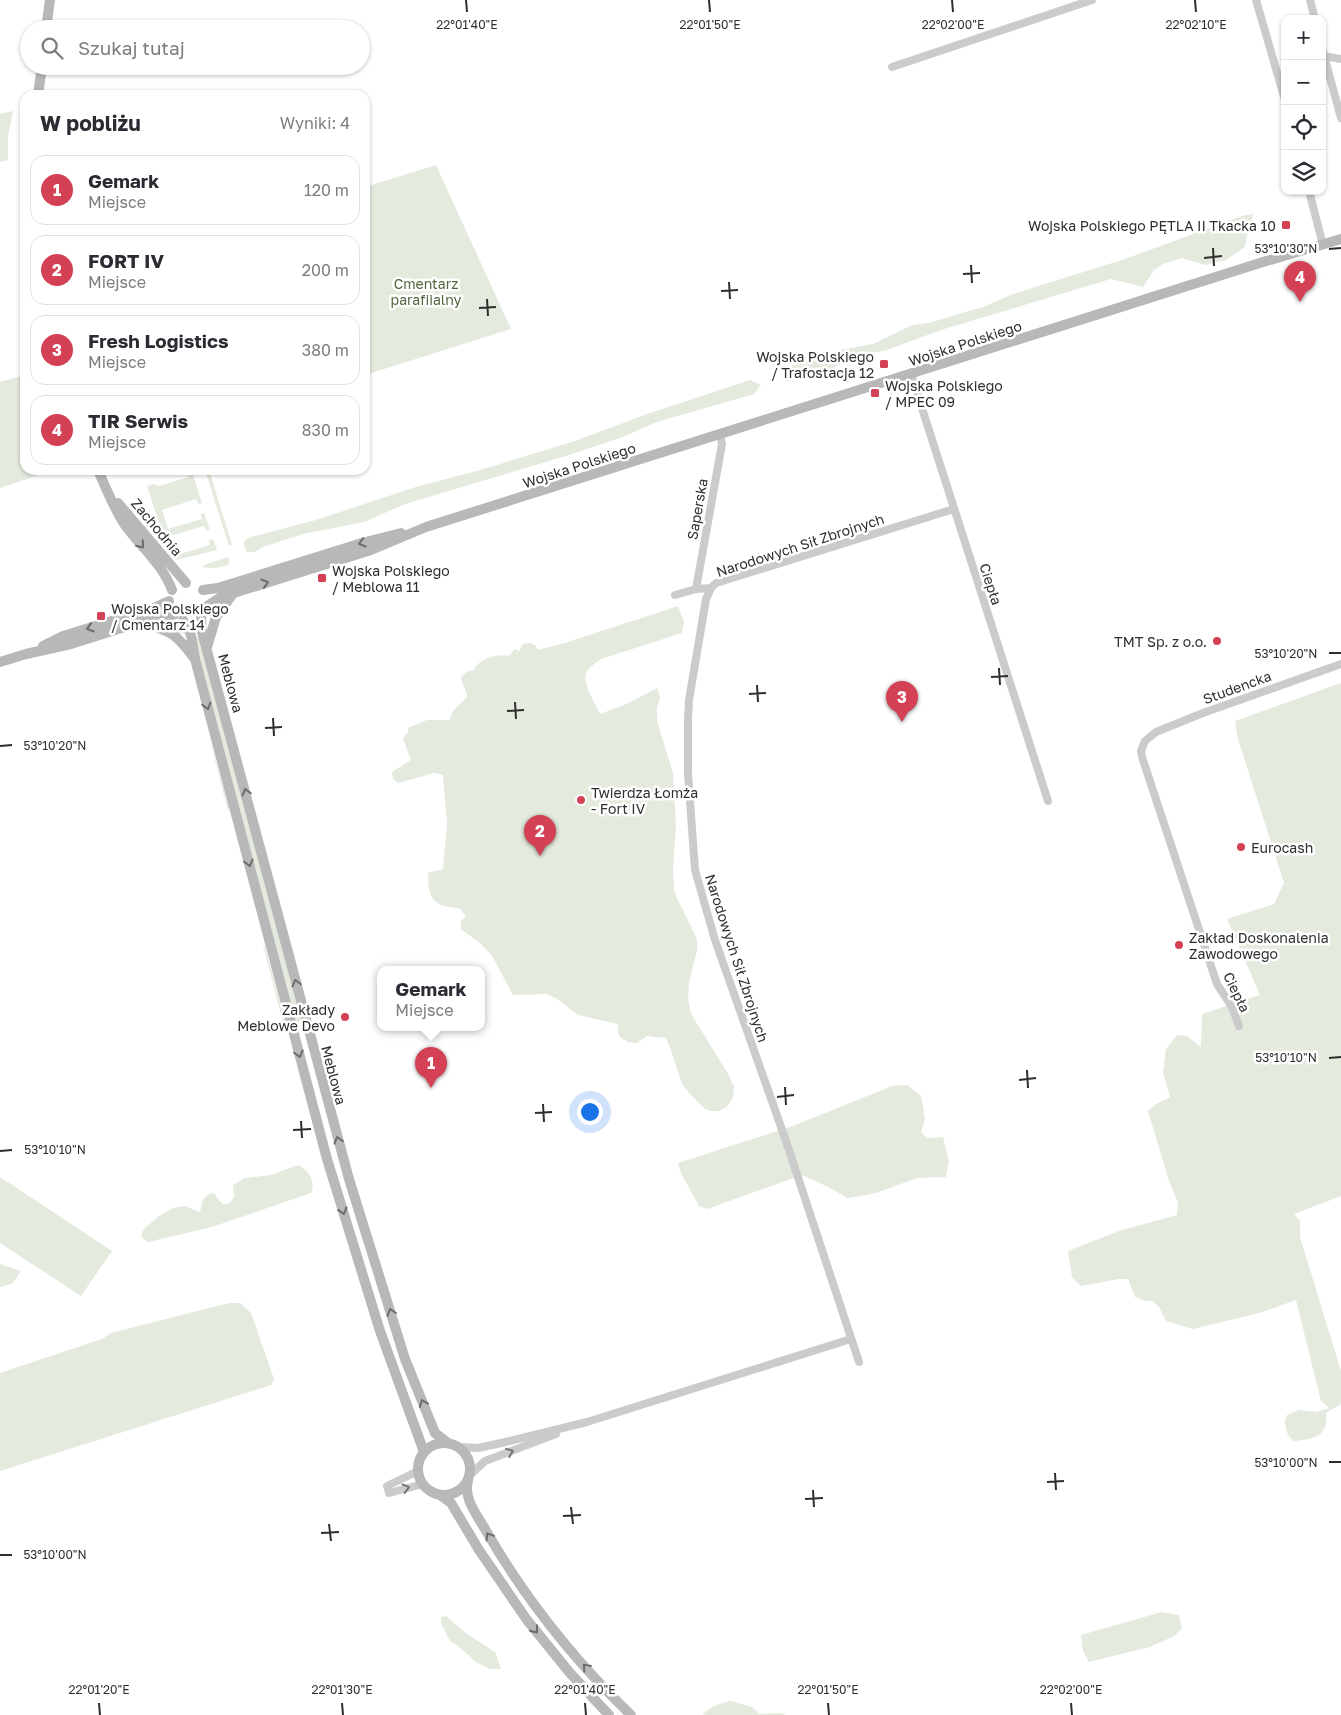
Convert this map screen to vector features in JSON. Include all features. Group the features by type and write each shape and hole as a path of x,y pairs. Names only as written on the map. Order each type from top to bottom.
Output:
{"main road":[{"path":"47,20 50,0"},
{"path":"39,90 41,75"},
{"name":"Wojska Polskiego","path":"204,611 216,599 234,592 371,550 426,528 1263,262 1341,239"},
{"name":"Zachodnia","path":"100,475 124,524 165,575 170,595"},
{"name":"Zachodnia","path":"107,489 186,583"},
{"name":"Wojska Polskiego","path":"203,590 218,588 362,543 426,528"},
{"path":"0,662 71,644 164,615 195,620 204,611 207,598 203,590 195,584 180,584 154,608 63,636 26,654"},
{"path":"207,648 216,617 234,592"},
{"path":"170,595 169,607 178,618"},
{"name":"Meblowa","path":"204,611 202,632 344,1161 406,1359 435,1433 448,1443"},
{"name":"Meblowa","path":"178,618 190,634 320,1136 383,1339 424,1452"},
{"path":"141,622 174,634 195,659"},
{"path":"609,1715 570,1673 527,1620 479,1550 451,1502 434,1493 423,1484 418,1471 419,1461 424,1452 432,1445 448,1443 459,1447 468,1457 470,1470 466,1491 469,1501 492,1540 542,1615 583,1664 631,1715"},
{"path":"440,1495 456,1492 468,1479"}],"street":[{"path":"892,67 1092,0"},
{"path":"1256,0 1281,86"},
{"path":"1310,0 1314,15"},
{"path":"1326,53 1341,59"},
{"path":"1325,60 1341,118"},
{"path":"1310,195 1323,245"},
{"name":"Ciepła","path":"911,374 1048,802"},
{"name":"Saperska","path":"696,588 722,444 720,435"},
{"name":"Narodowych Sił Zbrojnych","path":"859,1362 786,1141 712,931 695,870 688,773 689,700 706,599 711,588 716,583 954,509"},
{"path":"674,596 696,588 711,588"},
{"name":"Studencka","path":"1145,741 1156,732 1203,713 1341,664"},
{"name":"Ciepła","path":"1145,741 1141,750 1142,757 1217,984 1232,1007 1239,1026"},
{"path":"468,1479 485,1461 587,1422 851,1339"},
{"path":"459,1447 478,1448 494,1445 587,1422"},
{"path":"418,1471 388,1490 423,1484"}],"green space":[{"path":"13,111 8,136 8,160 0,162 0,114"},
{"name":"Cmentarz parafiialny","path":"436,165 511,329 370,373 370,185"},
{"path":"1253,214 1245,247 1226,260 1205,265 1182,258 1163,264 1154,270 1143,287 1111,279 941,330 887,350 856,356 833,368 800,374 788,382 782,378 782,369 841,350 873,344 912,325 929,323 986,306 1010,295 1125,259 1245,215"},
{"path":"20,376 20,475 39,475 0,488 0,382"},
{"path":"750,380 761,385 754,394 657,422 620,438 566,456 405,504 364,522 303,534 263,547 254,552 246,552 245,540 251,537 316,520 419,486 477,471 575,441 650,413"},
{"path":"188,475 193,475 202,503 198,504 196,499 162,510 168,529 202,519 201,514 204,513 210,530 207,531 204,526 170,536 176,555 210,545 209,540 213,539 217,550 176,560 165,541 147,486 154,484 159,486 189,477"},
{"path":"207,475 211,475 232,545 229,546"},
{"path":"229,557 229,564 213,568 202,567 206,564"},
{"path":"678,606 684,622 682,633 601,659 589,669 585,677 600,714 629,703 657,688 660,697 657,708 657,721 673,773 676,825 673,868 674,888 697,939 697,951 689,982 688,998 691,1013 734,1087 733,1098 727,1107 719,1111 710,1111 704,1108 682,1084 666,1038 647,1036 637,1043 628,1042 621,1038 618,1033 618,1024 578,1015 556,998 546,994 513,995 492,956 482,945 461,929 461,921 466,916 459,908 443,906 438,903 431,895 429,889 428,873 443,869 447,823 443,775 434,773 398,783 393,779 392,772 411,760 403,739 408,733 408,728 427,720 450,720 453,711 467,696 461,677 468,671 474,670 484,660 499,655 509,656 515,649 519,651 523,644 526,643 534,644 538,650 565,643"},
{"path":"162,619 176,623 186,633 179,634 162,625"},
{"path":"200,636 302,1021 296,1023 194,637"},
{"path":"1341,683 1341,1196 1294,1214 1300,1221 1300,1237 1341,1371 1341,1404 1326,1413 1325,1427 1322,1432 1313,1438 1294,1441 1286,1430 1285,1422 1287,1415 1299,1410 1316,1412 1329,1408 1321,1401 1296,1300 1259,1313 1193,1329 1166,1321 1159,1307 1152,1301 1145,1301 1135,1297 1128,1279 1081,1286 1072,1277 1068,1251 1119,1231 1177,1215 1178,1203 1169,1181 1148,1111 1156,1104 1170,1097 1163,1072 1166,1049 1177,1035 1187,1036 1201,1047 1202,1014 1260,995 1227,919 1274,904 1284,883 1238,739 1235,721"},
{"path":"210,741 229,807 228,811"},
{"path":"263,945 286,1025 284,1026"},
{"path":"907,1085 921,1096 925,1119 921,1132 927,1138 943,1137 949,1161 946,1177 917,1178 876,1193 848,1198 802,1175 707,1209 699,1206 681,1173 678,1163 793,1126 892,1086"},
{"path":"298,1165 305,1170 312,1181 311,1193 212,1227 148,1242 141,1237 143,1230 159,1216 173,1208 185,1206 200,1212 203,1199 210,1193 215,1194 223,1204 229,1204 234,1197 233,1185 245,1178 271,1175"},
{"path":"0,1177 112,1251 81,1296 0,1243"},
{"path":"0,1264 21,1271 12,1284 0,1287"},
{"path":"229,1303 240,1303 251,1313 274,1379 271,1385 0,1471 0,1373 102,1339 111,1333"},
{"path":"1162,1612 1179,1615 1182,1628 1174,1636 1150,1647 1089,1662 1083,1651 1081,1635"},
{"path":"446,1616 467,1634 495,1652 501,1669 490,1669 477,1663 450,1641 441,1623 441,1617"},
{"path":"731,1701 752,1707 759,1714 781,1713 785,1715 703,1715 716,1705"}],"place":[{"name":"Wojska Polskiego PĘTLA II Tkacka 10","path":"1286,225"},
{"name":"TIR Serwis","path":"1300,302"},
{"name":"Wojska Polskiego / Trafostacja 12","path":"884,364"},
{"name":"Wojska Polskiego / MPEC 09","path":"875,393"},
{"name":"Wojska Polskiego / Meblowa 11","path":"322,578"},
{"name":"Wojska Polskiego / Cmentarz 14","path":"101,616"},
{"name":"TMT Sp. z o.o.","path":"1217,641"},
{"name":"Fresh Logistics","path":"902,722"},
{"name":"Twierdza Łomża - Fort IV","path":"581,800"},
{"name":"Eurocash","path":"1241,847"},
{"name":"FORT IV","path":"540,856"},
{"name":"Zakład Doskonalenia Zawodowego","path":"1179,945"},
{"name":"Zakłady Meblowe Devo","path":"345,1017"},
{"name":"Gemark","path":"431,1088"}]}
